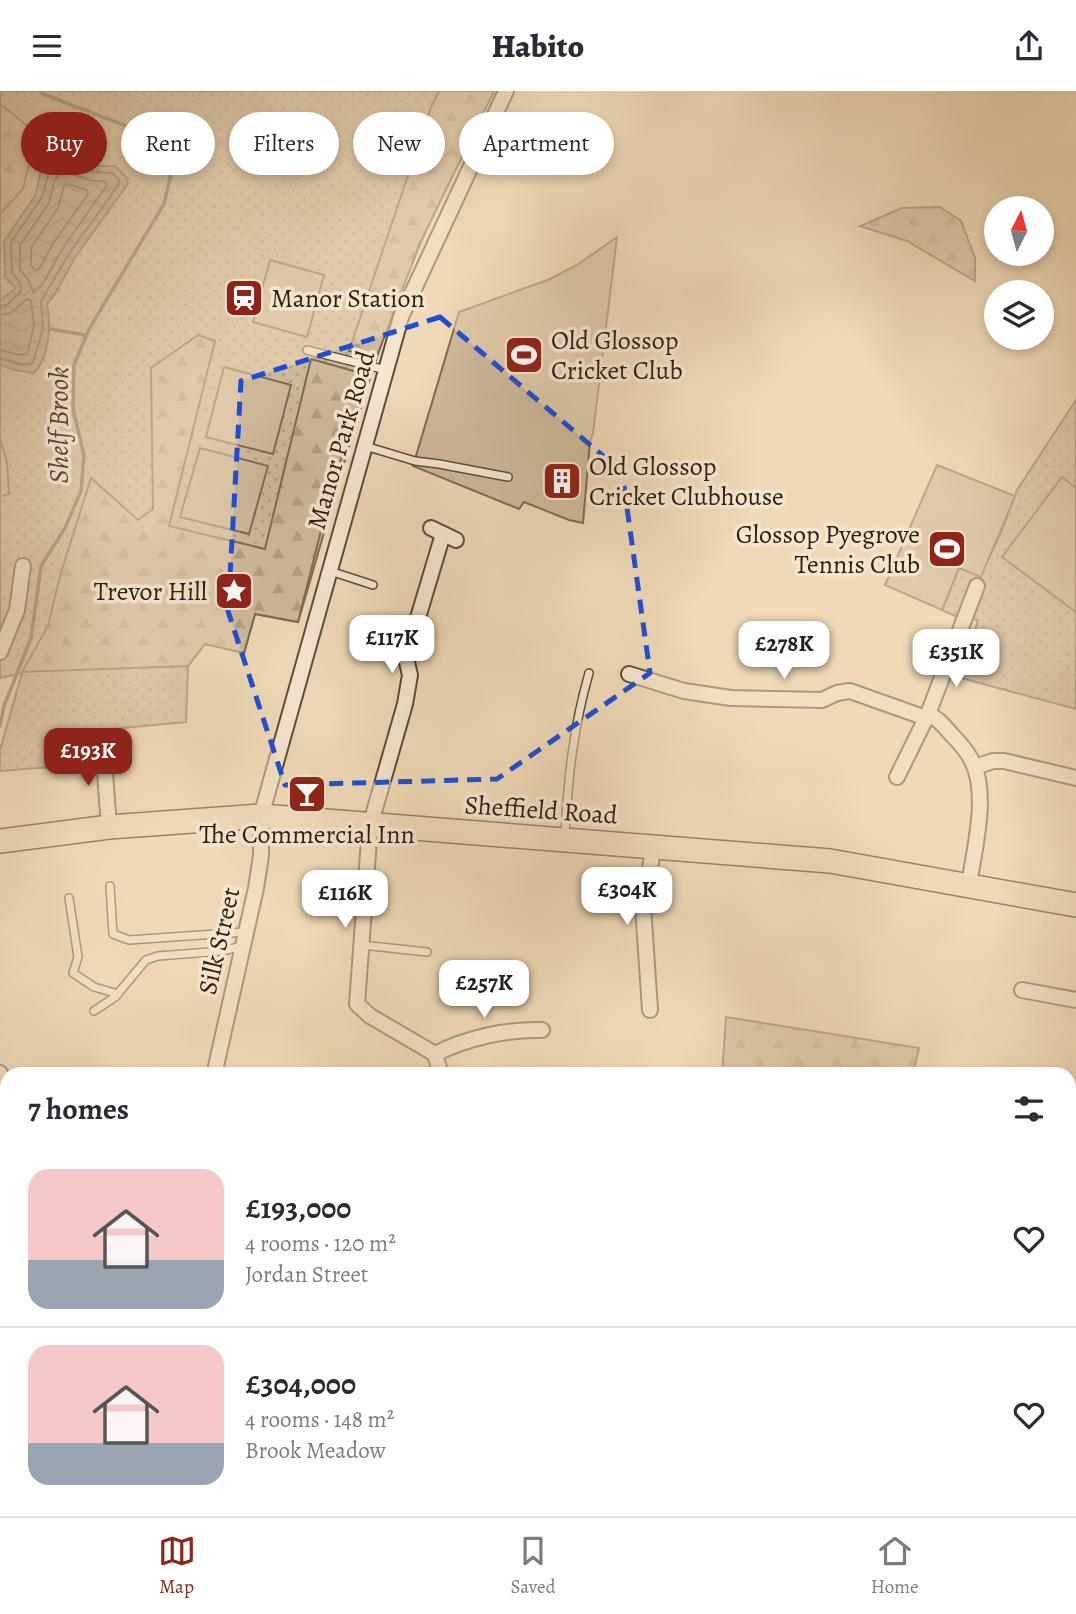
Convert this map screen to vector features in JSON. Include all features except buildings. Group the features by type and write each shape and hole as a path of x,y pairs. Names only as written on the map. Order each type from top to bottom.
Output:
{"main road":[{"name":"Sheffield Road","path":"0,841 109,827 261,817 830,861 1076,905"}],"street":[{"name":"Manor Park Road","path":"261,817 408,298 506,91"},
{"path":"439,1067 435,1054 370,1016 357,1003 370,826 405,704 410,675 406,658 443,534"},
{"path":"0,652 18,610 23,566"},
{"path":"897,777 927,715 977,586"},
{"path":"629,674 651,673 684,691 753,699 822,700 850,691 936,717 959,743 975,767 979,792 978,831 969,885"},
{"path":"103,746 109,827"},
{"path":"975,767 993,761 1004,761 1076,778"},
{"name":"Silk Street","path":"216,1067 261,856 261,817"},
{"path":"650,1010 643,906 654,846"},
{"path":"1022,990 1076,1000"},
{"path":"435,1054 457,1043 523,1030 542,1030"}],"lane":[{"path":"307,350 387,370"},
{"path":"365,446 415,461 508,477"},
{"path":"329,571 373,585"},
{"path":"386,622 414,632"},
{"path":"565,840 568,774 576,716 589,673"},
{"path":"110,886 113,934 129,940 244,939"},
{"path":"69,898 78,957 73,973 94,987 118,994"},
{"path":"94,1011 118,994 146,960 158,956 223,951 244,939"},
{"path":"362,945 427,951"}],"highlighted area":[{"path":"440,317 622,472 650,673 497,779 285,785 228,611 241,381"}],"green space":[{"path":"0,91 494,91 484,112 459,112 459,162 432,216 385,333 358,415 298,622 255,614 244,653 205,644 188,666 186,722 91,731 86,749 62,751 63,766 0,771 0,750 22,673 0,678"},
{"path":"439,91 494,91 484,112 459,112 459,163 420,243 377,356 349,351 408,175 445,175 445,112 429,112"},
{"path":"0,104 21,121 21,175 26,175 23,189 0,214"},
{"path":"940,207 961,221 975,258 975,281 907,241 860,226 902,208"},
{"name":"Old Glossop Cricket Club","path":"617,237 590,442 583,523 524,502 519,509 413,466 459,312 550,279 577,265"},
{"path":"270,260 324,275 307,337 253,322"},
{"path":"198,335 215,341 169,526 265,549 311,359 368,375 332,487 298,622 255,614 244,653 205,644 188,666 22,672 48,626 60,576 91,478 138,520 153,509 151,368"},
{"path":"224,367 291,385 273,454 206,437"},
{"path":"1076,400 1076,709 961,678 978,620 955,616 942,610 959,568 980,576 1017,490"},
{"path":"0,439 7,462 9,494 0,496"},
{"path":"200,448 268,466 249,534 180,517"},
{"name":"Glossop Pyegrove Tennis Club","path":"937,465 1015,496 981,577 959,568 942,610 885,585"},
{"path":"1062,477 1076,488 1076,612 1002,557"},
{"path":"726,1017 919,1048 915,1067 722,1067"}],"water":[{"path":"107,166 115,166 121,175 127,178 128,184 76,256 47,304 48,340 43,358 34,373 0,365 0,301 15,288 5,277 4,241 35,196 40,175 107,175"}],"waterway":[{"name":"Shelf Brook","path":"0,726 4,706 31,638 41,566 65,528 81,491 84,455 73,409 74,365 89,329 164,204 173,165 158,138 40,91"},
{"path":"50,329 85,335"}],"place":[{"name":"Manor Station","path":"244,298"},
{"name":"Old Glossop Cricket Club","path":"524,355"},
{"name":"Old Glossop Cricket Clubhouse","path":"562,481"},
{"name":"Glossop Pyegrove Tennis Club","path":"947,549"},
{"name":"Trevor Hill","path":"234,591"},
{"name":"The Commercial Inn","path":"307,794"}]}
